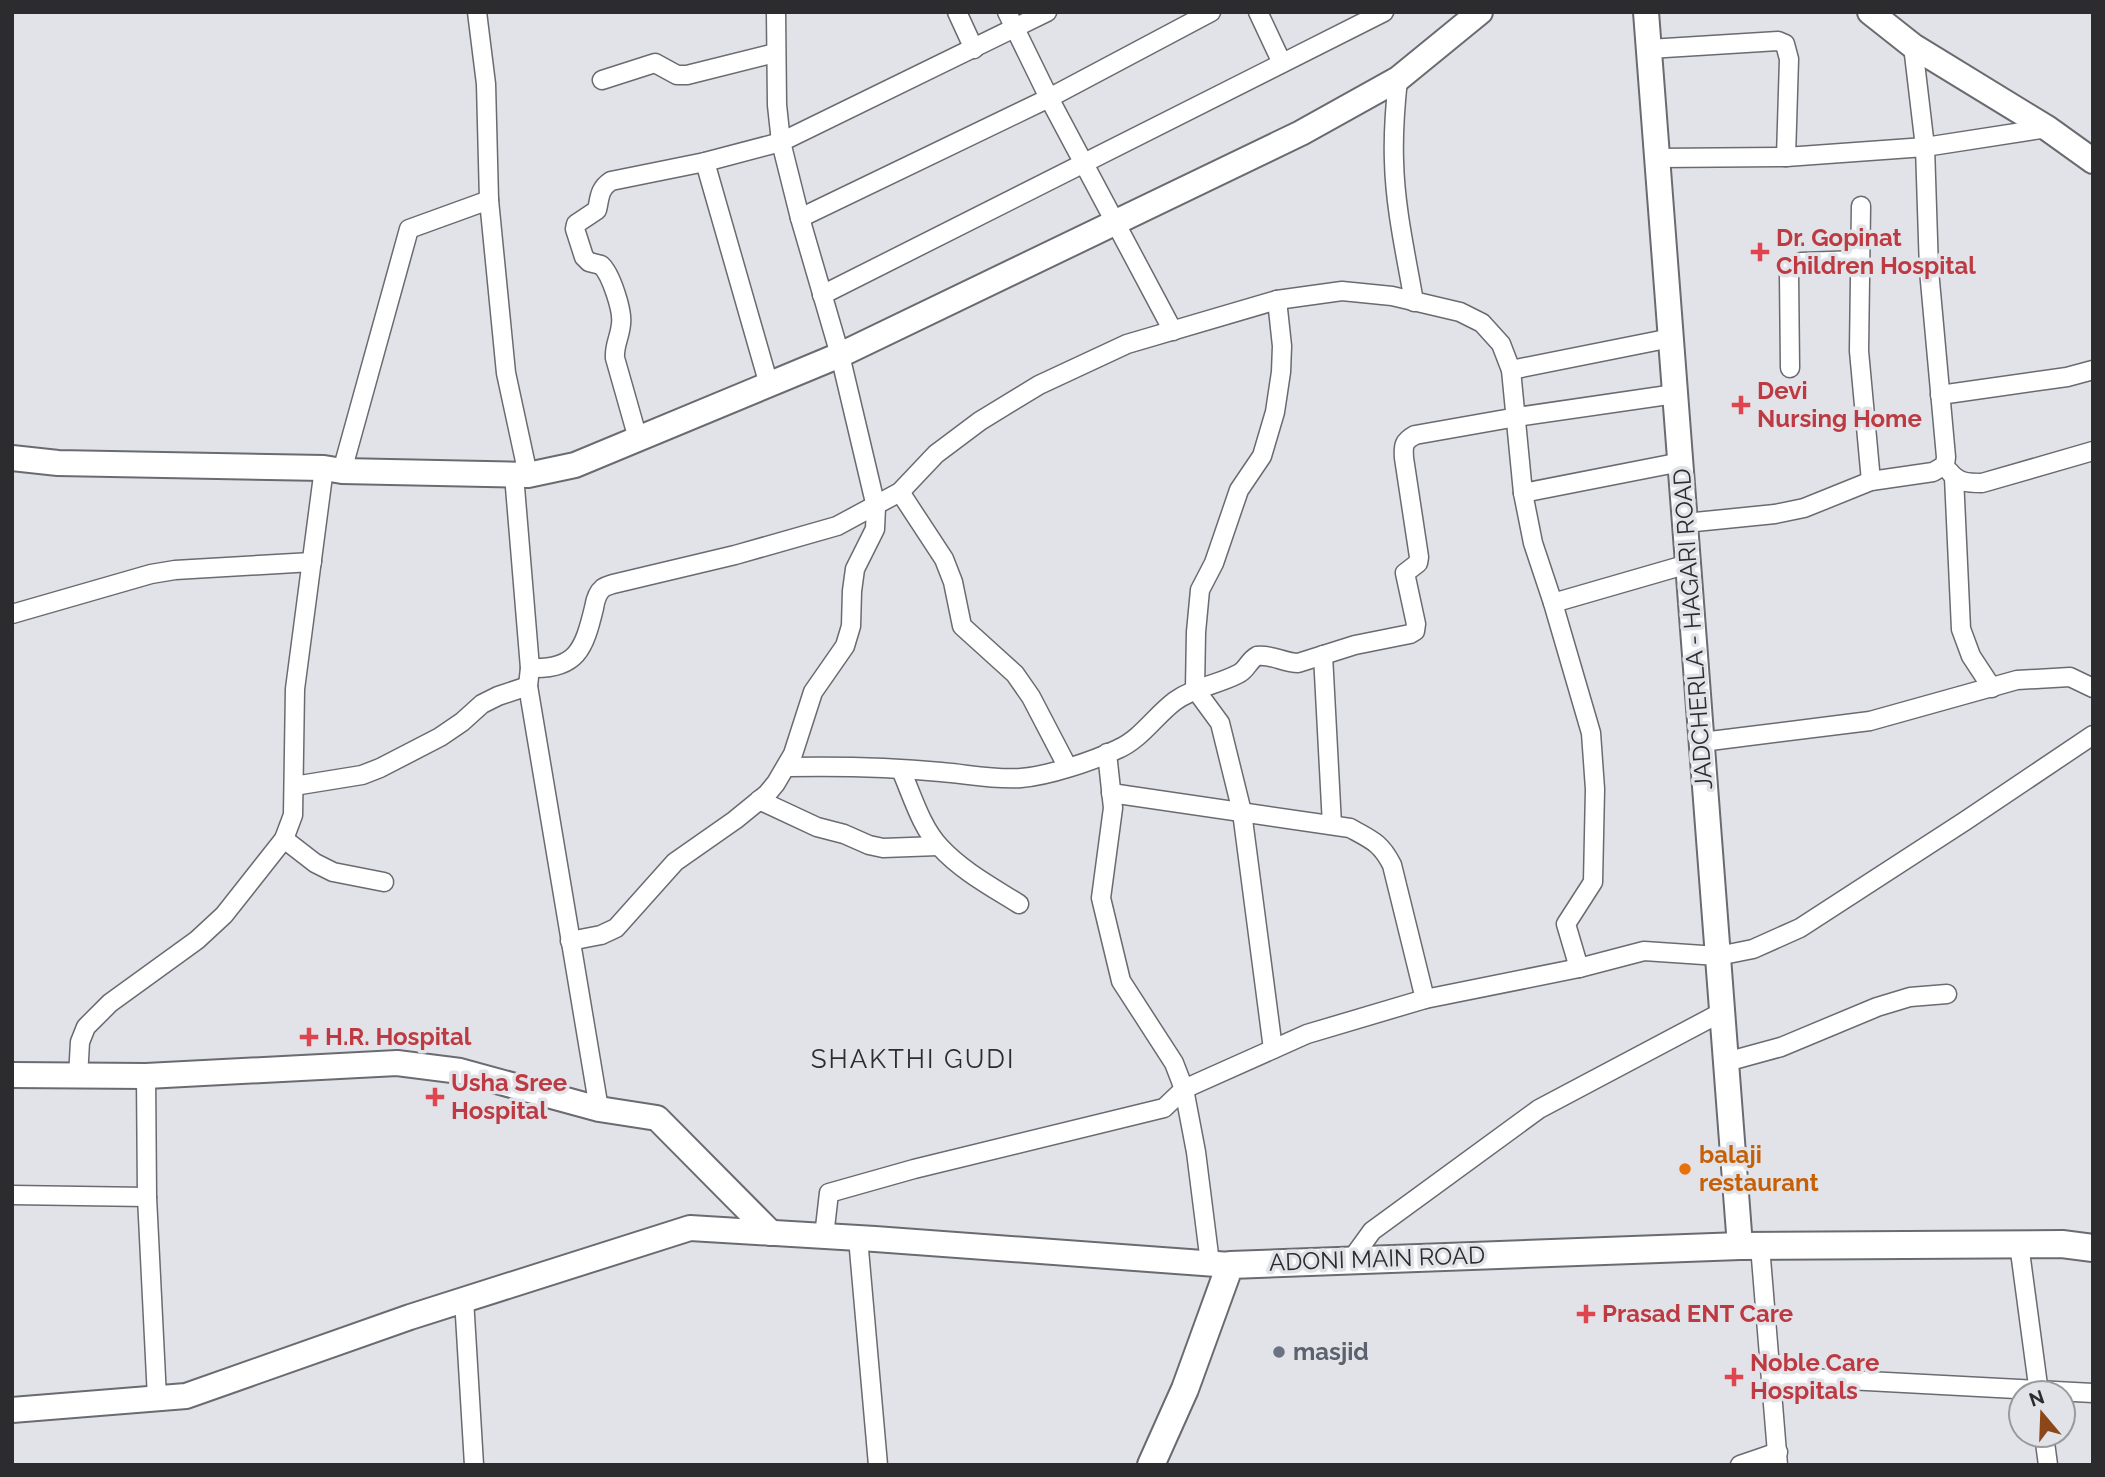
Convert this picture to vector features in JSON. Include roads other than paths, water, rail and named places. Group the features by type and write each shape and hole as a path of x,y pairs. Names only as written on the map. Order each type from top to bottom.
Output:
{"main road":[{"name":"ADONI MAIN ROAD","path":"1220,1264 1750,1246 2062,1244 2093,1248"},
{"path":"1151,1465 1185,1389 1220,1264"}],"street":[{"path":"477,12 486,84 489,200 506,373 521,475 530,668 528,686 599,1109"},
{"path":"570,941 601,935 615,928 675,862 759,800 776,783 793,754 813,692 845,646 851,626 855,569 875,529 876,507 840,355 781,142 775,53 776,12"},
{"path":"957,12 974,48"},
{"path":"1007,12 1049,98 1173,331"},
{"path":"638,439 615,358 614,349 621,316 610,279 601,265 589,262 584,257 575,229 576,224 597,210 600,192 611,181 705,162 781,142 1047,12"},
{"path":"800,218 1049,98 1211,12"},
{"path":"1258,12 1282,63"},
{"path":"822,295 1384,12"},
{"path":"12,458 58,463 521,475 575,466 840,355 1301,133 1398,79 1480,12"},
{"name":"JADCHERLA - HAGARI ROAD","path":"1646,12 1726,1062 1750,1246"},
{"path":"1870,12 1913,46 2047,128 2093,161"},
{"path":"1649,49 1779,41 1785,44 1789,59 1786,158"},
{"path":"1913,46 1925,147 1929,270 1961,629 1971,656 1992,688"},
{"path":"602,80 655,64 677,75 687,75 775,53"},
{"path":"1398,79 1393,129 1397,208 1414,302"},
{"path":"1657,158 1786,158 1925,147 2047,128"},
{"path":"705,162 769,384"},
{"path":"78,1077 80,1042 86,1027 110,1003 197,940 224,915 284,839 293,815 295,689 312,562 333,470 408,229 489,200"},
{"path":"1861,206 1859,351 1871,481"},
{"path":"1790,368 1791,268 1801,262 1860,260"},
{"path":"530,668 561,665 577,654 586,640 596,597 602,589 836,526 900,492 936,454 980,421 1039,385 1128,344 1278,300 1342,291 1392,296 1460,312 1482,323 1501,344 1511,370 1523,493 1533,543 1591,733 1595,789 1593,882 1566,923 1579,968"},
{"path":"1273,1049 1242,812 1220,723 1195,689 1200,590 1217,554 1239,490 1262,456 1275,412 1282,346 1278,300"},
{"path":"1511,370 1671,338"},
{"path":"1940,395 2067,377 2093,370"},
{"path":"786,767 833,766 939,772 985,778 1022,778 1120,749 1139,735 1155,717 1195,689 1238,674 1257,656 1272,656 1290,663 1415,631 1416,624 1405,573 1418,563 1419,557 1404,458 1403,445 1407,439 1415,435 1517,417 1675,394"},
{"path":"1685,523 1775,514 1804,508 1871,481 1933,472 1949,471 1965,483 1982,483 2093,451"},
{"path":"1523,493 1681,462"},
{"path":"900,492 944,559 953,582 962,626 1015,674 1031,697 1067,766"},
{"path":"12,614 163,572 312,562"},
{"path":"1553,603 1688,564"},
{"path":"1323,655 1332,825"},
{"path":"1702,742 1870,721 2017,680 2070,677 2093,688"},
{"path":"294,786 362,775 380,768 440,737 482,704 528,686"},
{"path":"824,1236 829,1193 914,1168 1164,1108 1184,1089 1307,1034 1425,999 1579,968 1644,951 1718,956 1753,949 1800,928 2093,734"},
{"path":"12,1410 186,1396 464,1299 690,1228 1220,1264 1184,1089 1174,1063 1121,981 1101,898 1113,808 1107,753"},
{"path":"901,770 925,825 938,846 960,866 1019,904"},
{"path":"1111,793 1350,828 1385,849 1392,865 1425,999"},
{"path":"759,800 817,827 844,834 869,845 883,848 938,846"},
{"path":"284,839 315,863 333,872 384,882"},
{"path":"1726,1062 1781,1047 1877,1007 1910,997 1947,994"},
{"path":"1351,1260 1371,1231 1539,1109 1722,1013"},
{"path":"12,1075 146,1076 397,1063 460,1071 599,1109 657,1118 771,1233"},
{"path":"146,1076 147,1197 157,1398"},
{"path":"12,1195 147,1197"},
{"path":"858,1238 878,1465"},
{"path":"2019,1244 2036,1379"},
{"path":"1740,1465 1778,1458 1773,1376 1750,1246"},
{"path":"464,1299 474,1465"},
{"path":"1773,1376 2007,1389"}],"place":[{"name":"Dr. Gopinat Children Hospital","path":"1760,252"},
{"name":"Devi Nursing Home","path":"1741,405"},
{"name":"H.R. Hospital","path":"309,1037"},
{"name":"Usha Sree Hospital","path":"435,1097"},
{"name":"balaji restaurant","path":"1685,1169"},
{"name":"Prasad ENT Care","path":"1586,1314"},
{"name":"masjid","path":"1279,1352"},
{"name":"Noble Care Hospitals","path":"1734,1377"}],"district":[{"name":"SHAKTHI GUDI","path":"913,1059"}]}
